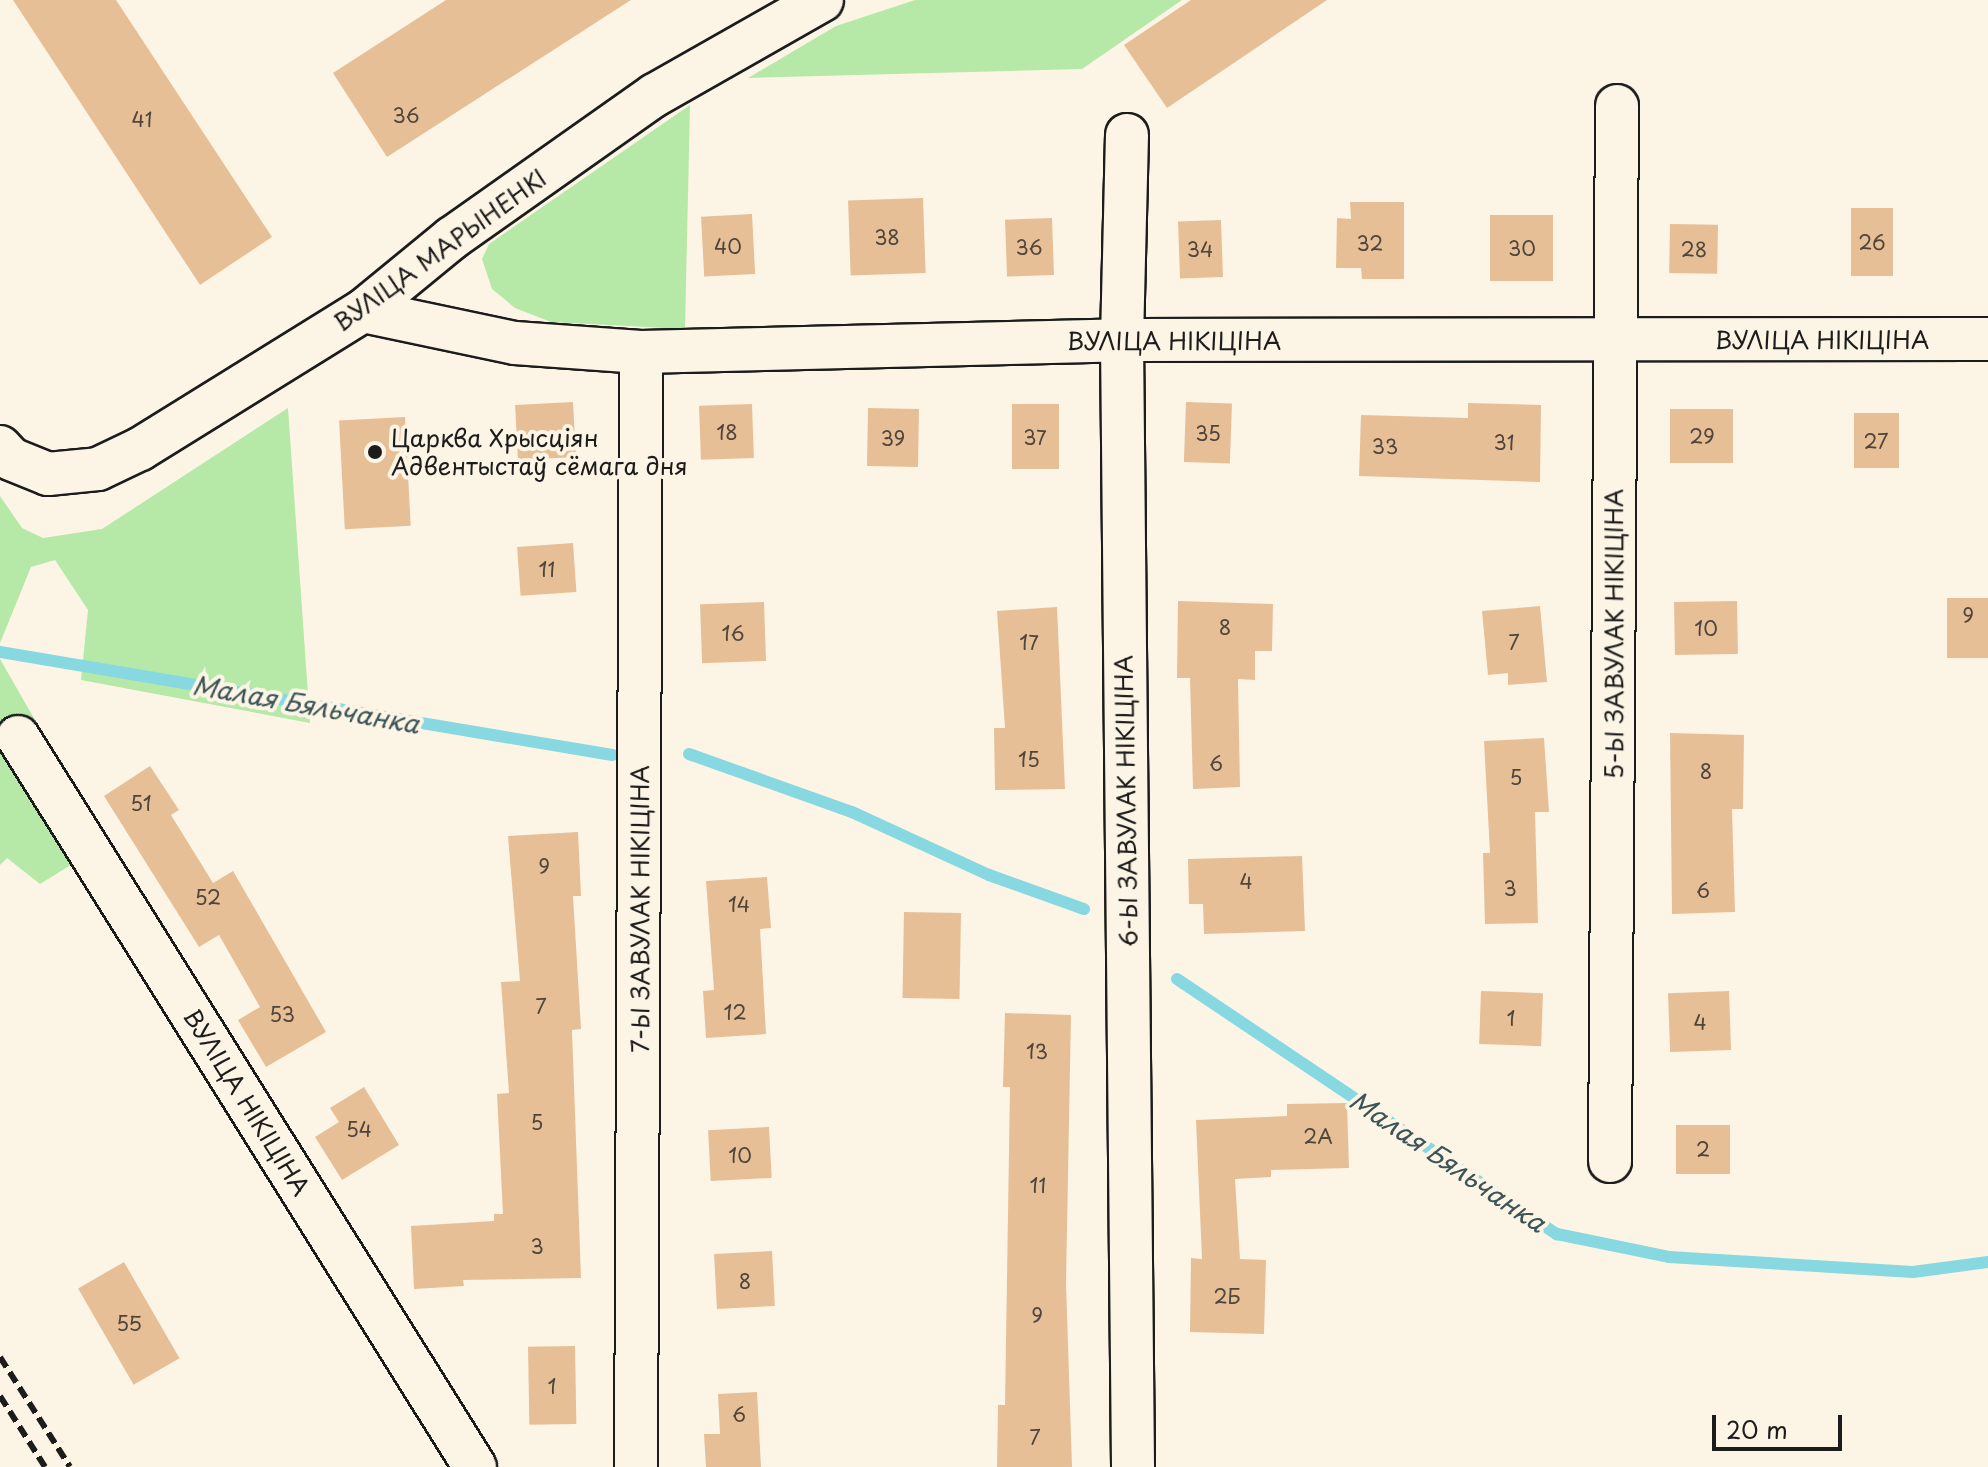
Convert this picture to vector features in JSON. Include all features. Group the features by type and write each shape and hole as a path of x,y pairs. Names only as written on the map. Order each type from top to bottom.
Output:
{"street":[{"name":"ВУЛІЦА МАРЫНЕНКІ","path":"0,447 11,459 48,474 98,469 140,449 363,311 452,238 655,95 822,0"},
{"name":"5-Ы ЗАВУЛАК НІКІЦІНА","path":"1610,1161 1617,106"},
{"name":"6-Ы ЗАВУЛАК НІКІЦІНА","path":"1127,135 1122,340 1133,1467"},
{"name":"ВУЛІЦА НІКІЦІНА","path":"363,311 515,343 641,352 1122,340 1616,342 1988,339"},
{"name":"7-Ы ЗАВУЛАК НІКІЦІНА","path":"636,1467 641,352"},
{"name":"ВУЛІЦА НІКІЦІНА","path":"18,737 475,1467"}],"green space":[{"path":"915,0 1182,0 1082,69 748,78 836,26"},
{"path":"690,105 685,329 551,322 515,308 492,289 482,259 489,244"},
{"path":"288,408 310,723 81,680 88,610 55,560 31,567 0,643 0,496 22,528 43,538 102,529"},
{"path":"0,659 74,788 74,863 40,884 7,858 0,865"}],"building":[{"path":"13,0 116,0 272,237 200,285"},
{"path":"446,0 631,0 387,157 333,73"},
{"path":"1191,0 1327,0 1167,108 1124,45"},
{"path":"923,198 926,273 851,276 848,201"},
{"path":"1350,202 1404,202 1404,279 1362,279 1361,268 1336,268 1337,218 1351,219"},
{"path":"1851,208 1893,208 1893,276 1851,276"},
{"path":"752,214 755,274 704,277 701,217"},
{"path":"1490,215 1553,215 1553,281 1490,281"},
{"path":"1052,218 1054,275 1007,277 1005,220"},
{"path":"1221,220 1223,277 1180,278 1178,222"},
{"path":"1670,224 1718,225 1717,274 1669,273"},
{"path":"573,402 576,457 518,460 515,405"},
{"path":"1186,402 1232,404 1230,464 1184,462"},
{"path":"1468,403 1541,405 1540,482 1359,476 1361,415 1468,418"},
{"path":"752,404 754,458 701,460 699,406"},
{"path":"1012,404 1059,404 1059,469 1012,469"},
{"path":"868,408 919,409 918,467 867,466"},
{"path":"1670,409 1733,409 1733,463 1670,463"},
{"path":"1854,413 1899,413 1899,468 1854,468"},
{"path":"405,417 411,526 345,529 339,420"},
{"path":"573,543 576,592 521,596 517,547"},
{"path":"1947,598 1988,598 1988,658 1947,658"},
{"path":"1178,601 1273,604 1272,651 1255,651 1255,680 1238,679 1240,787 1193,789 1190,678 1177,678"},
{"path":"1737,601 1738,654 1675,655 1674,602"},
{"path":"764,602 766,661 702,663 700,604"},
{"path":"1540,606 1547,682 1508,685 1508,673 1488,675 1482,611"},
{"path":"1057,607 1065,789 995,790 994,728 1005,728 997,611"},
{"path":"1670,733 1744,735 1743,809 1732,809 1735,912 1672,914"},
{"path":"1544,738 1549,812 1535,812 1538,923 1485,924 1483,853 1490,853 1484,741"},
{"path":"150,766 179,810 171,815 213,883 233,871 326,1032 266,1067 238,1020 260,1007 219,935 199,947 104,796"},
{"path":"578,832 581,896 573,896 581,1029 572,1030 581,1278 463,1280 464,1286 414,1289 411,1226 494,1221 494,1214 503,1214 497,1094 509,1093 501,982 520,981 508,836"},
{"path":"1302,856 1305,931 1204,934 1203,904 1189,904 1188,859"},
{"path":"767,877 771,928 760,929 766,1034 706,1038 703,991 714,990 706,881"},
{"path":"904,912 961,913 959,999 902,998"},
{"path":"1481,991 1543,993 1541,1046 1479,1044"},
{"path":"1729,991 1731,1050 1670,1052 1668,993"},
{"path":"1005,1013 1071,1015 1066,1283 1072,1467 997,1467 998,1405 1005,1405 1010,1087 1003,1087"},
{"path":"364,1087 399,1145 342,1180 315,1137 339,1122 330,1108"},
{"path":"1347,1103 1349,1168 1271,1170 1271,1177 1235,1179 1240,1259 1266,1260 1264,1334 1190,1332 1191,1258 1202,1259 1196,1120 1287,1116 1287,1104"},
{"path":"1676,1125 1730,1125 1730,1174 1676,1174"},
{"path":"769,1127 772,1178 711,1181 708,1130"},
{"path":"772,1251 775,1306 717,1309 714,1254"},
{"path":"124,1262 180,1358 134,1385 78,1288"},
{"path":"575,1346 576,1424 529,1425 528,1347"},
{"path":"757,1392 761,1467 706,1467 704,1434 720,1434 718,1394"}],"waterway":[{"name":"Малая Бяльчанка","path":"0,652 612,755"},
{"name":"Малая Бяльчанка","path":"689,754 852,812 989,875 1084,909"},
{"name":"Малая Бяльчанка","path":"1177,979 1557,1234 1669,1257 1913,1272 1988,1262"}],"railway":[{"path":"0,1357 70,1467"},
{"path":"0,1396 45,1467"}],"place":[{"name":"Царква Хрысціян Адвентыстаў сёмага дня","path":"375,452"}]}
